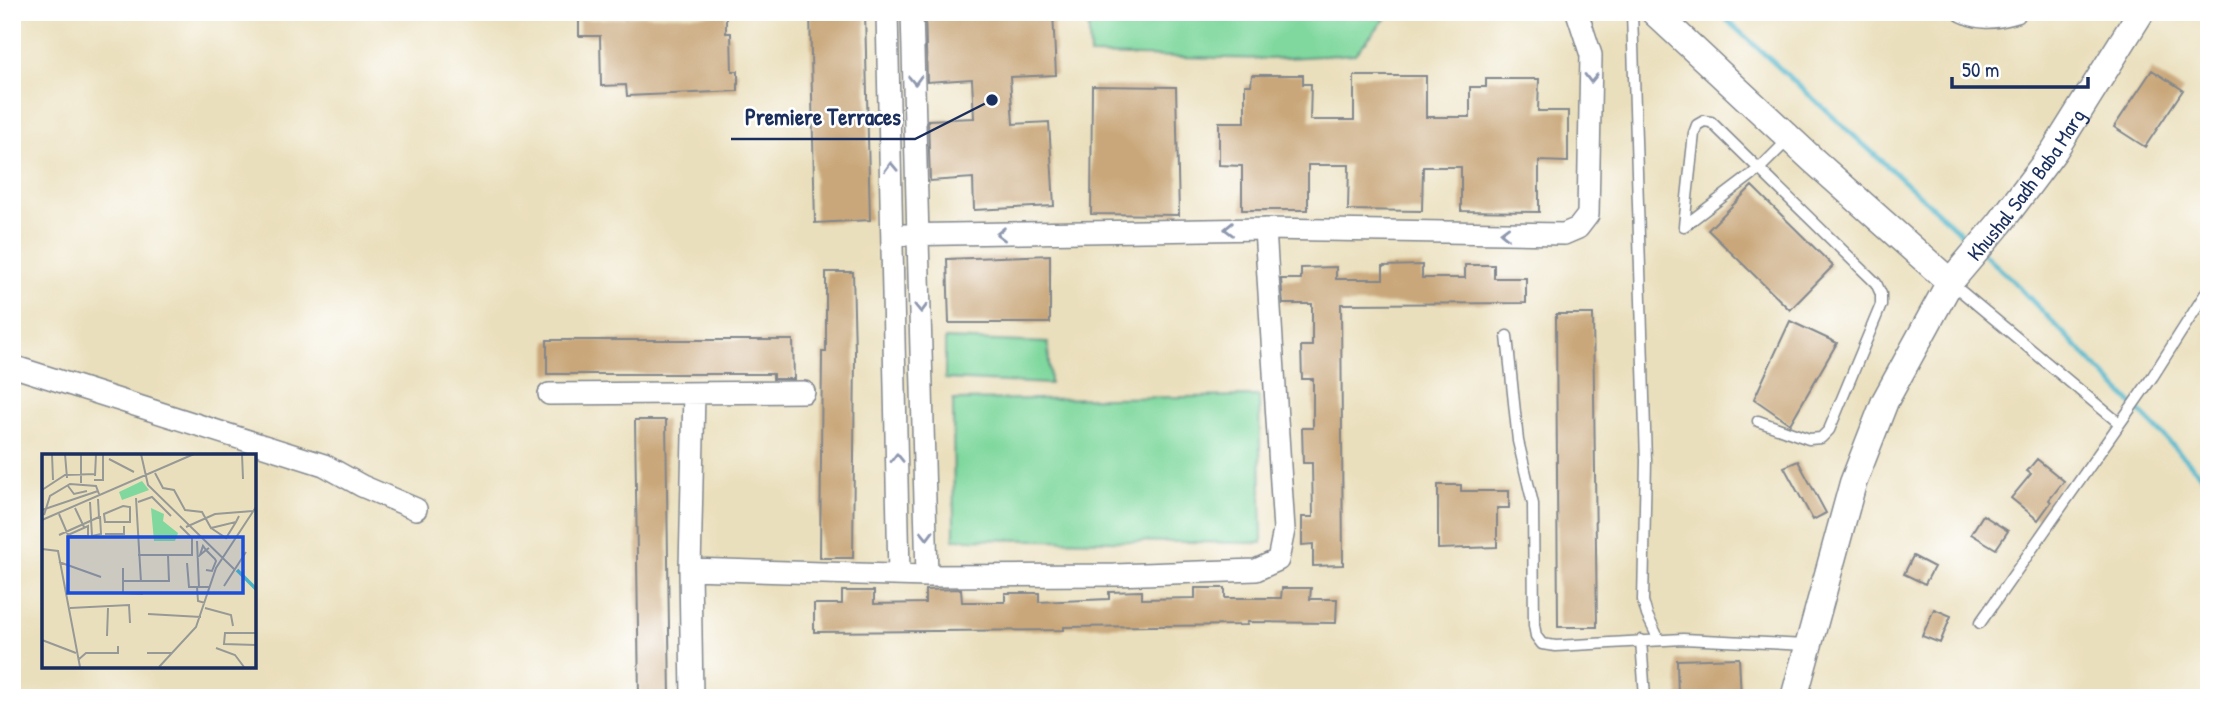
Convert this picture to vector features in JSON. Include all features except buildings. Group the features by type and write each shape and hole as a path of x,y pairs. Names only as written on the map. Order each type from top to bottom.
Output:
{"street":[{"path":"887,12 900,575"},
{"path":"912,12 928,576"},
{"path":"894,236 1265,229 1564,234 1578,228 1588,215 1591,55 1577,12"},
{"path":"1654,12 1950,282"},
{"name":"Khushal Sadh Baba Marg","path":"1794,698 1853,483 1885,401 1950,282 2054,151 2141,12"},
{"path":"690,569 928,576 1115,575 1256,570 1278,560 1284,530 1265,229"},
{"path":"12,366 324,465 362,486 416,509"},
{"path":"549,394 804,392"},
{"path":"692,698 690,569 694,393"}],"lane":[{"path":"1632,12 1646,461 1643,601 1660,640"},
{"path":"1954,12 1968,21 1986,24 2019,17 2022,12"},
{"path":"1758,421 1809,439 1821,438 1829,430 1881,305 1881,294 1876,284 1758,170 1712,122 1704,121 1697,125 1694,133 1684,226 1758,170 1790,138"},
{"path":"1950,282 2119,423"},
{"path":"1980,623 2153,376 2209,288"},
{"path":"1507,336 1518,440 1533,504 1534,625 1536,636 1542,644 1556,646 1660,640 1808,645"},
{"path":"1641,640 1645,698"}],"green space":[{"path":"1088,12 1391,12 1355,54 1269,59 1090,55"},
{"path":"945,339 1048,343 1050,384 945,379"},
{"path":"1259,396 1262,543 954,539 953,400"}],"waterway":[{"path":"1718,12 1973,244"},
{"path":"1983,253 2209,483"}],"place":[{"name":"Premiere Terraces","path":"992,100"}]}
